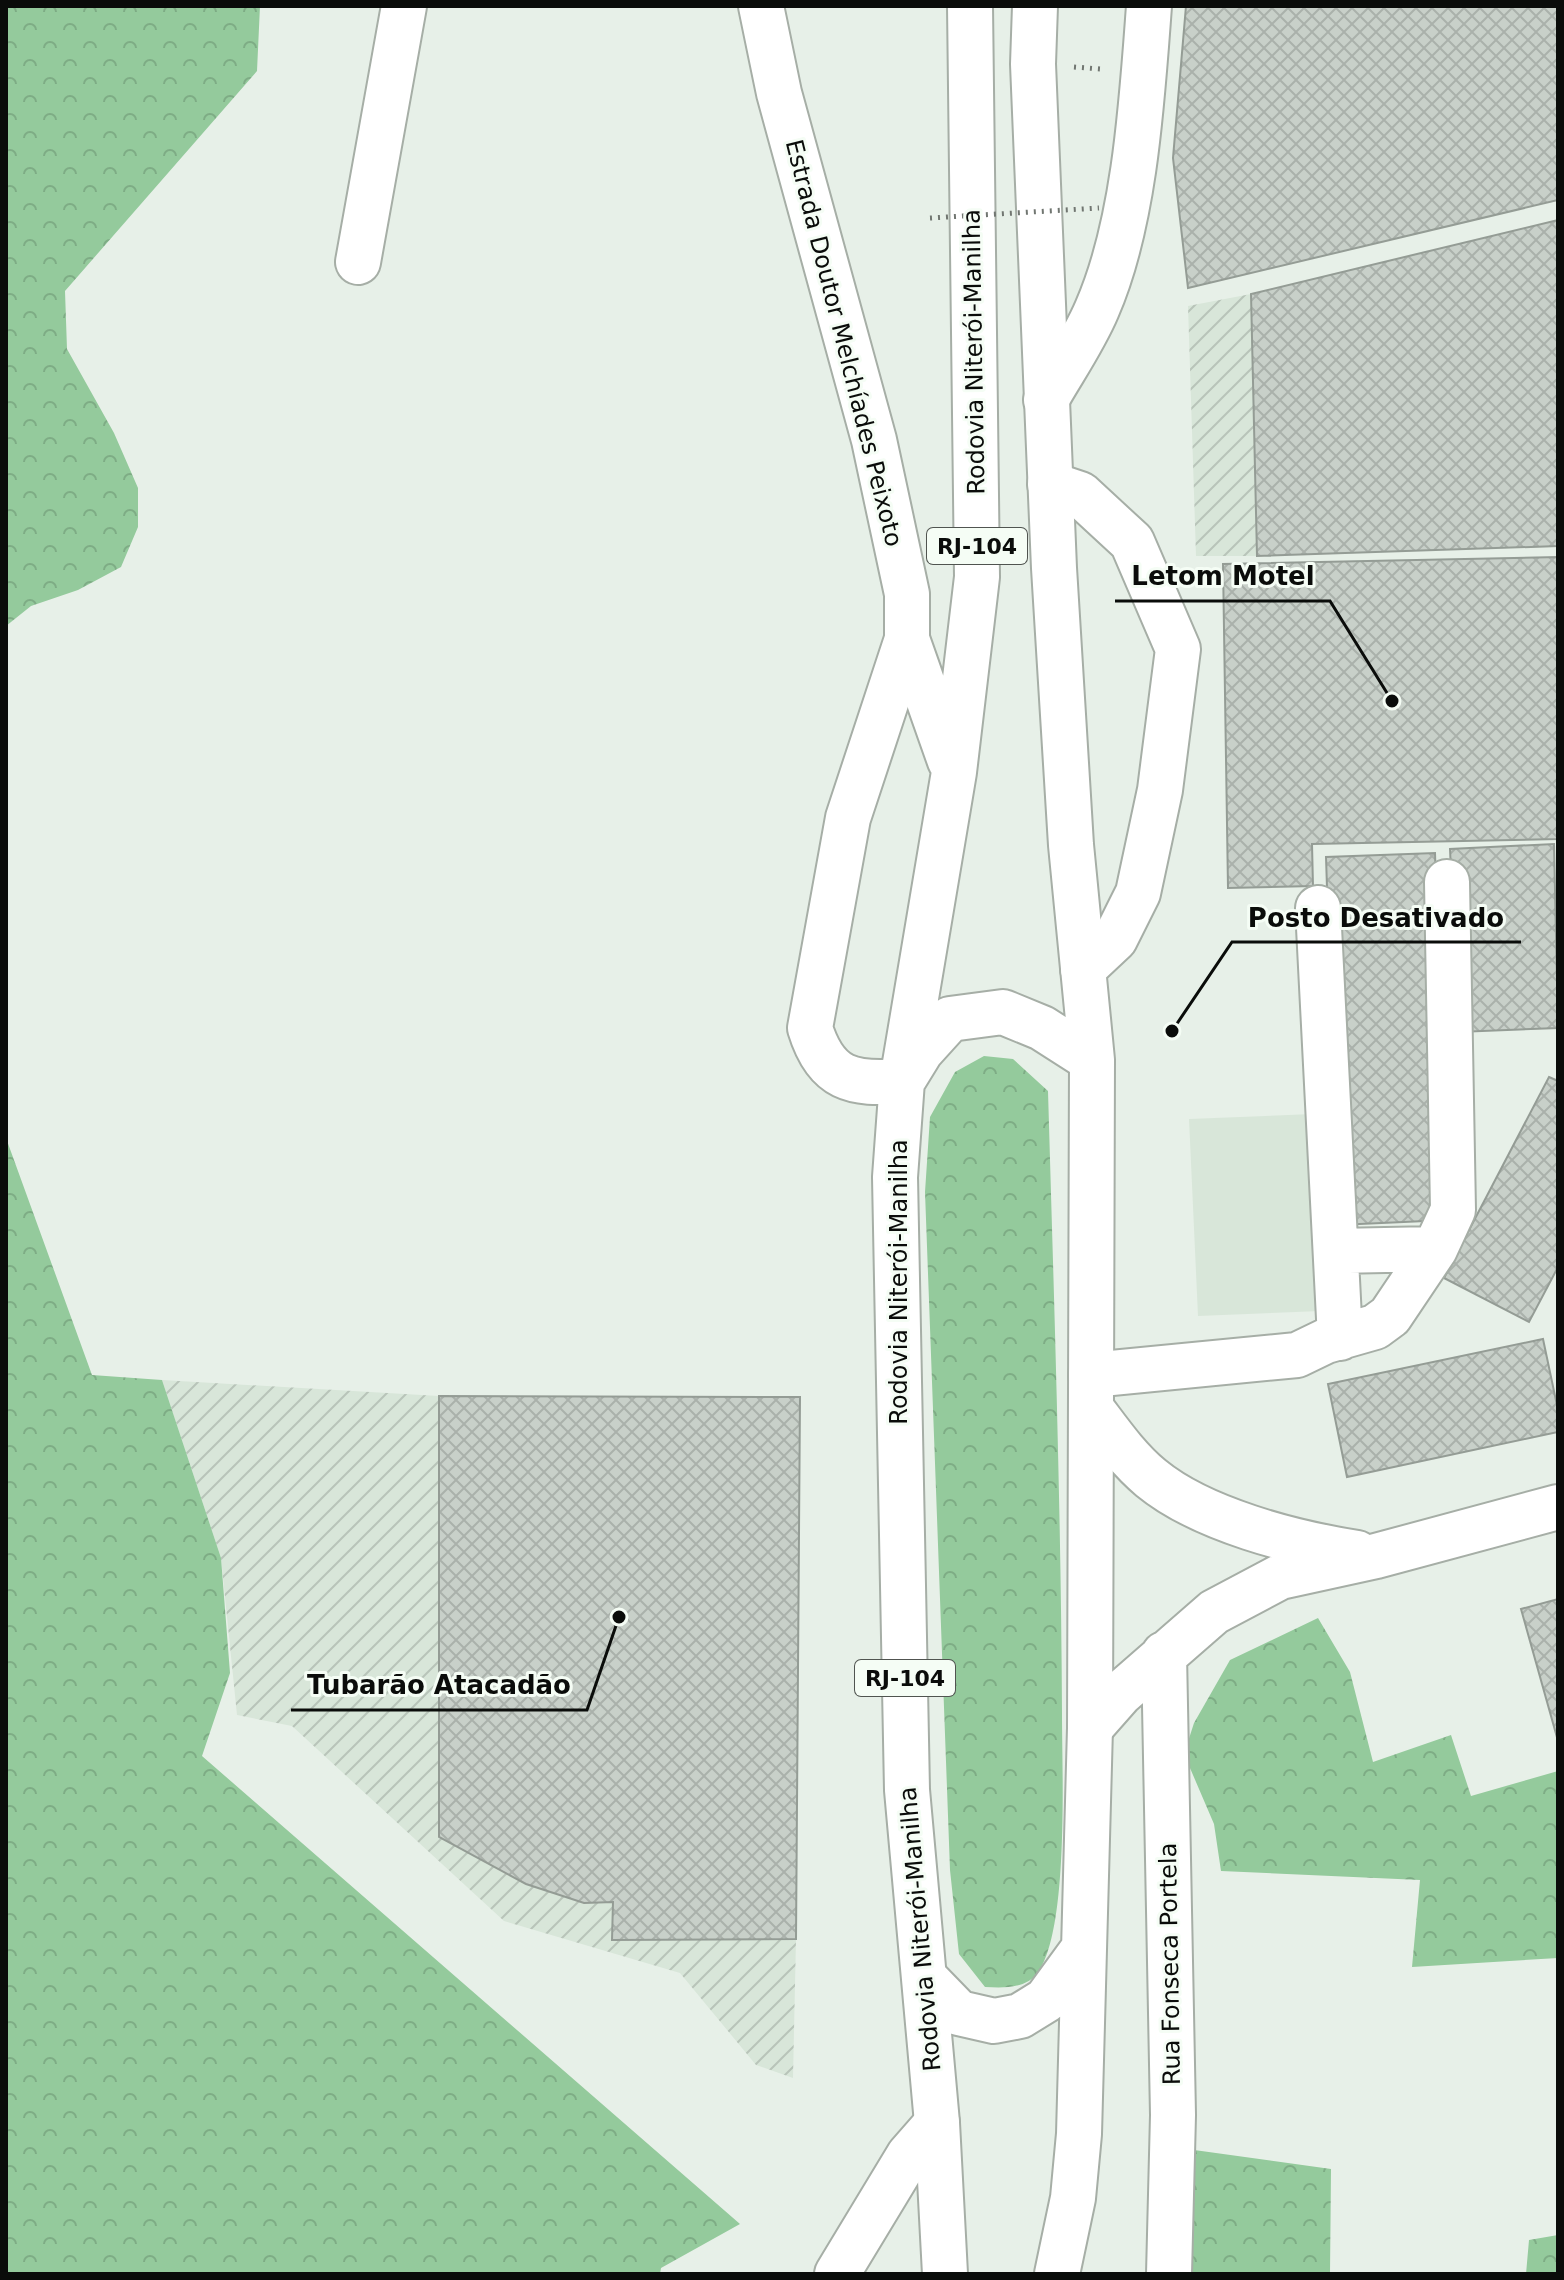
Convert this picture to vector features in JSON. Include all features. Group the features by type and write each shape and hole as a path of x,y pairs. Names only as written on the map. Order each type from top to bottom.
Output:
{"main road":[{"path":"358,262 404,6"},
{"name":"Estrada Doutor Melchíades Peixoto","path":"761,6 779,93 874,440 907,594 907,639 848,818 810,1028 819,1055 838,1074 865,1084 902,1081"},
{"name":"Rodovia Niterói-Manilha","path":"945,2274 937,2123 907,1790 895,1177 902,1081 954,772 977,577 970,6"},
{"name":"RJ-104","path":"1035,6 1033,64 1050,484 1071,845 1092,1060 1090,1728 1079,2134 1073,2198 1057,2274"},
{"path":"1046,400 1098,308 1124,217 1143,78 1149,6"},
{"path":"1050,484 1080,494 1132,542 1178,649 1160,790 1138,893 1115,939 1083,969"},
{"path":"907,639 954,772"},
{"path":"1376,1556 1272,1535 1212,1513 1153,1480 1124,1452 1091,1376 1297,1355 1333,1339 1375,1327 1404,1300 1435,1249 1453,1210 1447,882"},
{"path":"1318,908 1336,1251 1333,1339"},
{"path":"902,1081 921,1051 950,1019 1003,1012 1042,1028 1092,1060"},
{"path":"1336,1251 1435,1249"},
{"path":"1090,1728 1164,1654 1214,1612 1280,1577 1376,1556 1558,1507"},
{"name":"Rua Fonseca Portela","path":"1164,1654 1173,2115 1169,2274"},
{"path":"925,1978 959,2013 994,2021 1020,2016 1046,2000 1084,1948"},
{"path":"839,2272 909,2155 937,2123"}],"path":[{"path":"1033,64 1106,69"},
{"path":"930,218 1099,208 1100,193"}],"shaded area":[{"path":"1251,294 1257,556 1196,556 1188,306"},
{"path":"1312,1114 1321,1311 1198,1316 1189,1119"},
{"path":"162,1380 439,1396 439,1837 526,1884 584,1903 613,1902 796,1939 793,2078 756,2065 680,1973 504,1921 292,1726 237,1715 221,1558"}],"green space":[{"path":"6,6 260,6 257,71 65,291 67,349 114,433 138,488 138,527 121,567 78,590 31,606 6,626"},
{"path":"984,1056 1013,1059 1048,1091 1060,1558 1063,1809 1055,1920 1049,1949 1039,1971 1022,1984 1000,1987 985,1987 959,1954 950,1870 925,1192 930,1117 955,1072"},
{"path":"6,1138 92,1375 162,1380 221,1558 230,1673 202,1756 740,2224 661,2268 660,2274 6,2274"},
{"path":"1318,1618 1350,1672 1373,1762 1451,1735 1471,1796 1558,1771 1558,1958 1412,1967 1420,1880 1221,1871 1214,1824 1184,1754 1194,1723 1230,1660"},
{"path":"1187,2149 1331,2169 1330,2274 1184,2274"},
{"path":"1558,2235 1558,2274 1526,2274 1529,2240"}],"building":[{"path":"1186,6 1558,6 1558,200 1188,288 1173,158"},
{"path":"1558,220 1558,546 1257,556 1251,294"},
{"path":"1558,557 1558,839 1312,844 1313,886 1228,888 1223,564"},
{"path":"1554,844 1558,1028 1458,1032 1450,849"},
{"path":"1435,853 1447,1220 1338,1225 1326,857"},
{"path":"1549,1077 1558,1081 1558,1267 1529,1322 1444,1278"},
{"path":"1543,1339 1558,1410 1558,1432 1347,1477 1328,1384"},
{"path":"439,1396 800,1397 796,1939 612,1940 613,1902 584,1903 526,1884 439,1837"},
{"path":"1558,1599 1558,1741 1521,1609"}],"place":[{"name":"Letom Motel","path":"1392,701"},
{"name":"Posto Desativado","path":"1172,1031"},
{"name":"Tubarão Atacadão","path":"619,1617"}]}
